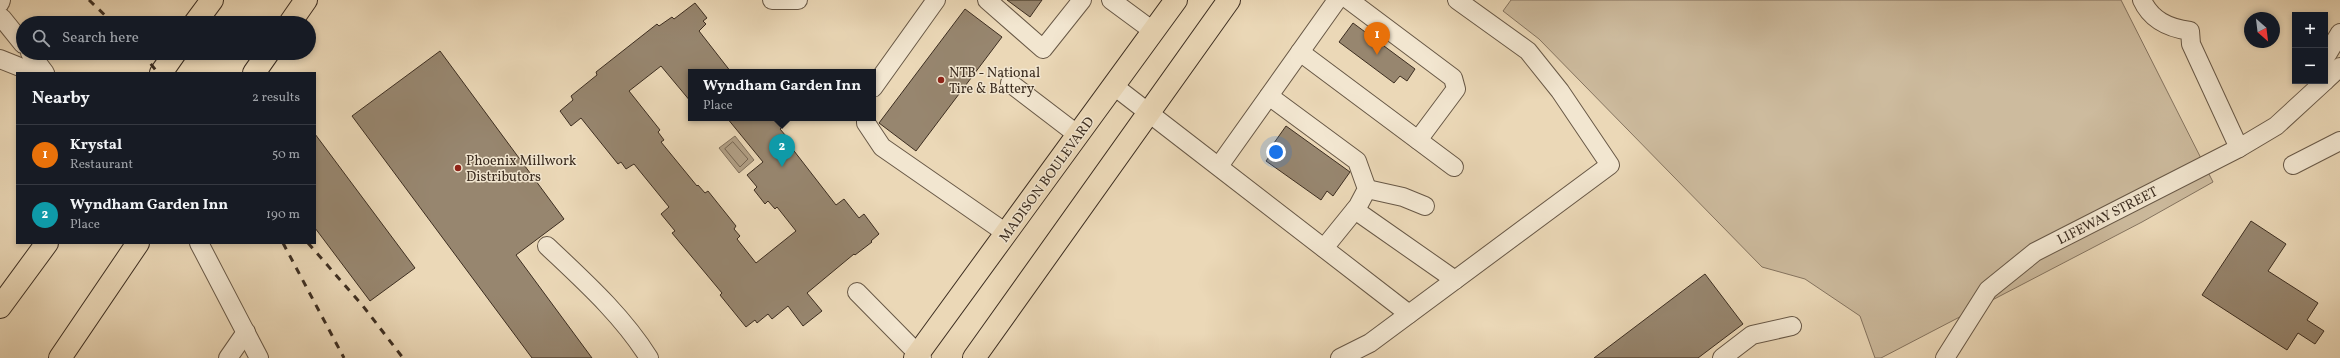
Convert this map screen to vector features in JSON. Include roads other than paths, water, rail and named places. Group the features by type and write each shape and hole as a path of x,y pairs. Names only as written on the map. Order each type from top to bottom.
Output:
{"main road":[{"path":"201,16 212,0"},
{"path":"295,16 306,0"},
{"name":"MADISON BOULEVARD","path":"918,357 1006,233 1176,0"},
{"path":"974,358 1148,111 1229,0"},
{"path":"162,72 170,60"},
{"path":"255,72 263,60"},
{"path":"0,308 45,244"},
{"path":"60,358 137,244"}],"street":[{"path":"772,0 798,0"},
{"path":"876,84 936,0"},
{"path":"987,0 1043,49 1082,0"},
{"path":"1112,0 1153,31"},
{"path":"1219,166 1337,0"},
{"path":"1349,0 1453,78 1456,89 1418,140"},
{"path":"1340,358 1370,343 1610,165 1560,90 1528,51 1457,0"},
{"path":"2142,0 2148,13 2163,23 2177,29 2190,31 2191,44 2239,148"},
{"path":"1,10 16,33"},
{"path":"2328,53 2340,34"},
{"path":"1300,52 1454,167"},
{"path":"0,59 32,72"},
{"path":"35,60 44,72"},
{"name":"LIFEWAY STREET","path":"2328,78 2340,67"},
{"path":"1010,83 1078,136"},
{"name":"LIFEWAY STREET","path":"2299,105 2310,84"},
{"name":"LIFEWAY STREET","path":"1945,358 1988,290 2035,252 2239,148 2276,126 2322,84"},
{"path":"1114,86 1409,314"},
{"path":"1269,96 1358,161 1367,189 1355,210 1324,248"},
{"path":"866,121 866,124 882,147 1006,233"},
{"path":"2293,164 2340,141"},
{"path":"1367,189 1403,197 1425,206"},
{"path":"1355,210 1455,280"},
{"path":"200,244 260,358"},
{"path":"547,246 588,285 633,332 649,358"},
{"path":"857,292 918,357"},
{"path":"1722,358 1752,335 1792,326"},
{"path":"228,358 246,332"}],"water":[{"path":"735,136 754,160 739,173 719,148"}],"railway":[{"path":"89,0 106,16"},
{"path":"148,60 157,72"},
{"path":"284,244 344,358"},
{"path":"309,244 363,306 403,358"}],"place":[{"name":"Krystal","path":"1377,55"},
{"name":"NTB - National Tire & Battery","path":"941,80"},
{"name":"Wyndham Garden Inn","path":"782,167"},
{"name":"Phoenix Millwork Distributors","path":"458,168"}]}
